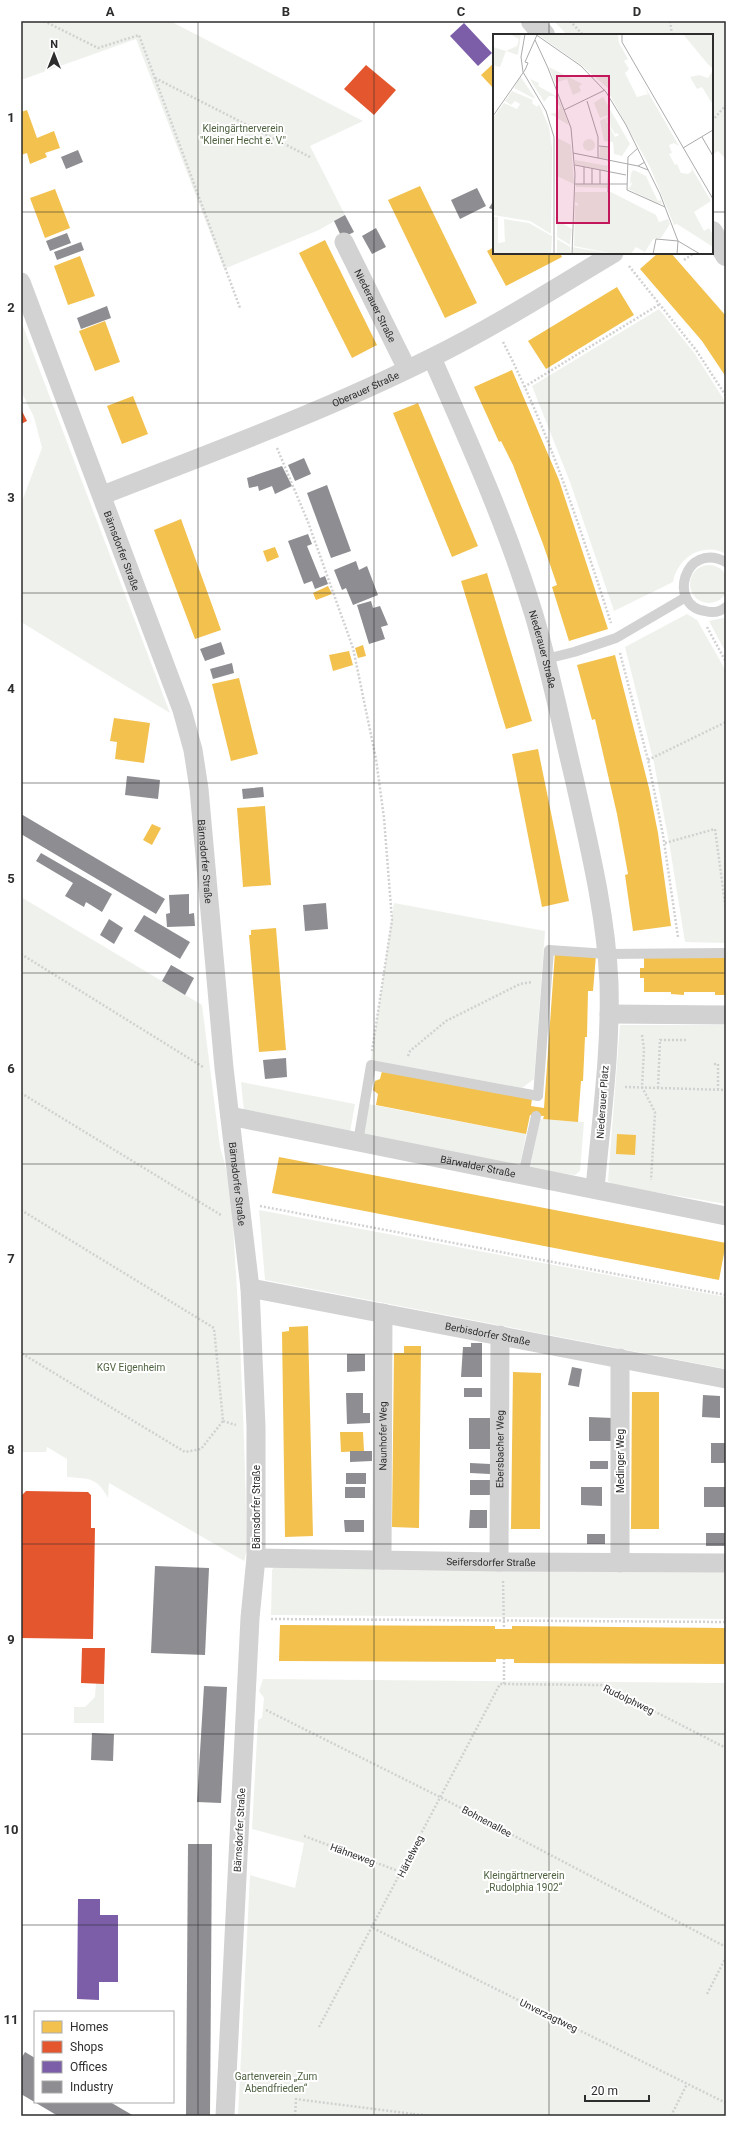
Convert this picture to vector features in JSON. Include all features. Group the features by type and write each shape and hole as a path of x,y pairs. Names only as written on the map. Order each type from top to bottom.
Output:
{"street":[{"path":"532,21 543,34"},
{"path":"713,234 726,255"},
{"name":"Niederauer Straße","path":"344,242 407,369"},
{"name":"Oberauer Straße","path":"103,495 270,431 432,358 494,324 612,254"},
{"name":"Bärnsdorfer Straße","path":"21,282 103,495 182,710 193,750 199,789 224,1068 250,1288 256,1427 256,1558 250,1618 225,2116"},
{"name":"Niederauer Straße","path":"432,358 474,451 510,545 534,614 546,659 596,876 607,954"},
{"name":"Niederauer Platz","path":"596,1190 609,1014 607,954"},
{"path":"609,1014 726,1015"},
{"name":"Bärwalder Straße","path":"230,1116 726,1216"},
{"name":"Berbisdorfer Straße","path":"250,1288 726,1379"},
{"name":"Naunhofer Weg","path":"382,1560 383,1313"},
{"name":"Ebersbacher Weg","path":"500,1335 501,1562"},
{"name":"Medinger Weg","path":"620,1358 620,1563"},
{"name":"Seifersdorfer Straße","path":"256,1558 501,1562 726,1562"}],"lane":[{"path":"726,562 717,558 708,557 692,564 684,580 686,597 695,608 710,612 726,607"},
{"path":"546,659 574,652 616,638 686,597"},
{"path":"523,1175 538,1096 549,950 607,954 726,953"},
{"path":"358,1142 371,1065 538,1096"}],"path":[{"path":"44,21 98,48 139,35 240,308"},
{"path":"570,21 582,34"},
{"path":"670,21 672,34"},
{"path":"155,78 310,157"},
{"path":"713,120 726,105"},
{"path":"684,260 693,254"},
{"path":"630,267 696,350 726,396"},
{"path":"524,387 660,304"},
{"path":"270,431 308,522 353,648 376,759 384,818 392,920 371,1065"},
{"path":"695,608 726,662"},
{"path":"648,760 726,722"},
{"path":"664,843 715,829 726,911"},
{"path":"21,954 209,1070 224,1068"},
{"path":"400,1071 410,1051 446,1021 520,984 546,982"},
{"path":"642,1014 642,1040 644,1049 642,1087 655,1112 650,1200"},
{"path":"658,1088 660,1040 686,1040"},
{"path":"714,1064 718,1064 718,1089"},
{"path":"604,1086 726,1090"},
{"path":"21,1093 232,1221 242,1212 726,1295"},
{"path":"21,1210 214,1328 223,1421 201,1449 185,1452 21,1353"},
{"path":"501,1562 504,1629"},
{"path":"250,1618 726,1622"},
{"path":"502,1684 504,1659"},
{"name":"Rudolphweg","path":"502,1684 603,1684 726,1747"},
{"name":"Härtelweg","path":"318,2027 373,1928 440,1797 502,1684"},
{"name":"Bohnenallee","path":"246,1702 440,1797 726,1947"},
{"name":"Hähneweg","path":"304,1836 401,1872"},
{"name":"Unverzagtweg","path":"373,1928 726,2103"},
{"path":"708,1994 726,1957"},
{"path":"671,2116 687,2084"},
{"path":"295,2116 296,2099 413,2115 432,2116"}],"green space":[{"name":"Kleingärtnerverein \"Kleiner Hecht e. V.\"","path":"21,21 170,21 363,121 310,146 345,215 319,230 224,269 136,39 21,80"},
{"path":"554,21 726,21 726,159 718,151 713,154 713,34 566,34"},
{"path":"659,309 695,354 726,403 726,554 717,550 709,550 692,554 685,559 675,573 673,582 614,611 570,482 532,386"},
{"path":"21,321 170,713 21,622 21,504 42,448 34,417 21,391"},
{"path":"705,565 713,565 720,568 725,573 728,584 725,595 720,600 713,603 705,603 698,600 693,595 690,588 690,580 693,573 698,568"},
{"path":"687,614 697,620 726,671 726,943 685,942 670,848 654,763 625,647"},
{"path":"726,617 726,653 709,621"},
{"name":"KGV Eigenheim","path":"21,897 202,1005 220,1147 228,1178 233,1225 244,1446 247,1550 244,1561 109,1483 108,1498 100,1486 92,1480 67,1477 67,1459 47,1447 46,1452 21,1452"},
{"path":"394,903 545,931 534,1079 522,1088 371,1060"},
{"path":"620,1025 726,1025 726,1204 614,1185 608,1181"},
{"path":"241,1082 355,1104 350,1132 244,1111"},
{"path":"368,1104 526,1134 520,1165 363,1135"},
{"path":"540,1119 584,1122 580,1171 575,1175 530,1169"},
{"path":"259,1210 726,1297 726,1369 265,1280"},
{"path":"274,1567 726,1571 726,1619 271,1615 272,1570"},
{"name":"Kleingärtnerverein „Rudolphia 1902“","path":"263,1679 726,1683 726,2116 238,2116 250,1875 295,1888 304,1843 252,1829 258,1720 262,1718 264,1698 259,1691"},
{"path":"96,1683 104,1684 104,1723 74,1723 74,1707 85,1707 95,1697"}],"building: Homes":[{"path":"493,64 493,88 481,75"},
{"path":"27,110 37,138 54,131 60,148 45,153 47,157 30,164 27,153 21,155 21,112"},
{"path":"420,186 477,303 445,318 388,200"},
{"path":"55,189 70,228 45,238 30,198"},
{"path":"325,240 377,345 352,358 299,253"},
{"path":"493,248 493,254 560,254 562,257 506,286 487,251"},
{"path":"657,254 672,254 726,316 726,377 702,341 640,269"},
{"path":"80,256 95,296 68,305 54,266"},
{"path":"617,287 634,315 546,369 528,341"},
{"path":"105,321 120,362 95,371 79,331"},
{"path":"512,370 559,480 608,629 569,641 552,587 557,585 543,544 513,465 501,441 499,442 474,387"},
{"path":"133,396 148,434 122,444 107,406"},
{"path":"418,403 478,546 452,557 393,413"},
{"path":"181,519 221,630 195,639 154,530"},
{"path":"275,547 279,557 267,562 263,551"},
{"path":"487,573 532,721 506,729 461,581"},
{"path":"328,586 332,594 316,600 313,593"},
{"path":"363,645 366,656 358,658 355,648"},
{"path":"349,651 353,665 333,671 329,655"},
{"path":"615,655 649,788 658,833 671,926 633,931 625,875 628,874 617,814 595,719 592,720 577,665"},
{"path":"239,678 258,754 231,761 212,684"},
{"path":"114,718 150,723 144,763 115,759 117,742 110,741"},
{"path":"538,749 569,901 542,907 512,754"},
{"path":"265,806 271,885 243,887 237,808"},
{"path":"152,824 161,828 152,845 143,840"},
{"path":"276,928 286,1050 259,1052 249,935 251,935 251,930"},
{"path":"555,952 596,955 593,991 588,991 587,1037 585,1037 583,1081 581,1081 578,1122 543,1119 544,1116 530,1115 526,1134 376,1105 378,1094 373,1090 375,1081 380,1079 382,1071 532,1099 531,1106 544,1108"},
{"path":"644,956 726,956 726,995 715,995 715,992 684,992 684,995 671,994 671,992 644,992 644,978 640,978 640,968 644,968"},
{"path":"617,1134 636,1135 635,1155 616,1154"},
{"path":"279,1157 726,1243 719,1280 272,1193"},
{"path":"308,1326 313,1536 285,1537 282,1332 289,1331 289,1327"},
{"path":"404,1346 421,1346 419,1528 392,1527 394,1353 404,1353"},
{"path":"513,1372 541,1373 540,1529 511,1529"},
{"path":"632,1392 659,1392 659,1529 631,1529"},
{"path":"340,1432 363,1432 364,1451 341,1452"},
{"path":"280,1625 495,1626 495,1629 512,1629 512,1626 726,1628 726,1664 514,1663 514,1659 496,1659 496,1662 279,1661"}],"building: Shops":[{"path":"366,65 396,90 374,115 344,89"},
{"path":"21,409 27,421 21,424"},
{"path":"26,1491 88,1492 91,1495 91,1528 95,1528 93,1639 21,1638 21,1496"},
{"path":"82,1648 105,1648 104,1684 81,1683"}],"building: Offices":[{"path":"464,23 492,53 478,66 450,36"},
{"path":"78,1899 100,1899 100,1915 118,1915 118,1982 99,1982 99,2000 77,1999"}],"building: Industry":[{"path":"78,150 83,162 66,169 61,157"},
{"path":"477,188 486,206 460,219 451,200"},
{"path":"493,202 493,210 489,208"},
{"path":"345,215 354,232 342,238 334,221"},
{"path":"376,228 386,247 372,254 362,236"},
{"path":"67,233 71,243 50,251 46,241"},
{"path":"81,242 84,250 57,260 54,252"},
{"path":"107,306 111,318 81,329 77,318"},
{"path":"304,458 311,474 295,481 288,465"},
{"path":"282,466 292,486 275,494 272,486 259,491 258,486 249,488 247,478"},
{"path":"327,485 351,551 331,558 307,493"},
{"path":"308,534 312,544 307,546 320,578 325,576 328,584 315,589 312,581 304,584 288,541"},
{"path":"356,561 359,570 367,566 378,595 353,605 346,588 342,590 334,570"},
{"path":"371,601 373,608 380,606 388,625 381,627 385,639 369,644 357,605"},
{"path":"221,642 225,654 205,661 200,649"},
{"path":"232,663 234,673 213,679 210,669"},
{"path":"127,776 160,780 158,799 125,795"},
{"path":"263,787 264,797 243,799 242,789"},
{"path":"21,814 165,899 156,914 21,834"},
{"path":"41,853 112,894 102,912 86,902 84,907 65,896 73,883 36,861"},
{"path":"189,894 189,914 194,913 195,926 167,927 166,914 170,913 169,895"},
{"path":"326,903 328,929 305,931 303,905"},
{"path":"144,915 190,942 180,959 134,931"},
{"path":"109,919 123,928 114,944 100,935"},
{"path":"171,965 194,978 185,995 162,981"},
{"path":"286,1058 287,1077 265,1079 263,1060"},
{"path":"471,1343 482,1343 482,1377 461,1377 463,1347 471,1347"},
{"path":"347,1354 365,1354 365,1371 347,1372"},
{"path":"572,1367 582,1369 579,1387 568,1385"},
{"path":"464,1388 482,1388 482,1397 464,1397"},
{"path":"346,1393 363,1393 363,1413 370,1413 370,1423 347,1424"},
{"path":"703,1395 720,1396 720,1418 702,1417"},
{"path":"589,1417 613,1418 613,1441 589,1441"},
{"path":"469,1418 490,1418 490,1449 469,1449"},
{"path":"711,1443 726,1443 726,1463 711,1463"},
{"path":"350,1451 372,1451 372,1461 350,1462"},
{"path":"590,1461 608,1461 608,1469 590,1469"},
{"path":"470,1463 490,1464 490,1474 470,1473"},
{"path":"346,1473 366,1473 366,1484 346,1484"},
{"path":"470,1480 490,1480 490,1495 470,1495"},
{"path":"345,1487 365,1487 365,1498 345,1498"},
{"path":"581,1487 602,1487 602,1506 581,1505"},
{"path":"704,1487 726,1487 725,1507 704,1507"},
{"path":"470,1510 487,1510 487,1528 469,1528"},
{"path":"344,1520 364,1520 364,1532 345,1532"},
{"path":"706,1533 726,1533 726,1546 706,1546"},
{"path":"587,1534 605,1534 605,1544 587,1544"},
{"path":"155,1566 209,1568 205,1655 151,1653"},
{"path":"204,1686 227,1687 221,1803 197,1802"},
{"path":"92,1733 114,1734 113,1761 91,1760"},
{"path":"188,1844 212,1844 210,2116 186,2116"},
{"path":"25,2052 34,2057 34,2102 21,2094 21,2059"},
{"path":"36,2103 112,2103 134,2116 58,2116"}],"park label":[{"name":"Gartenverein „Zum Abendfrieden“","path":"276,2082"}]}
